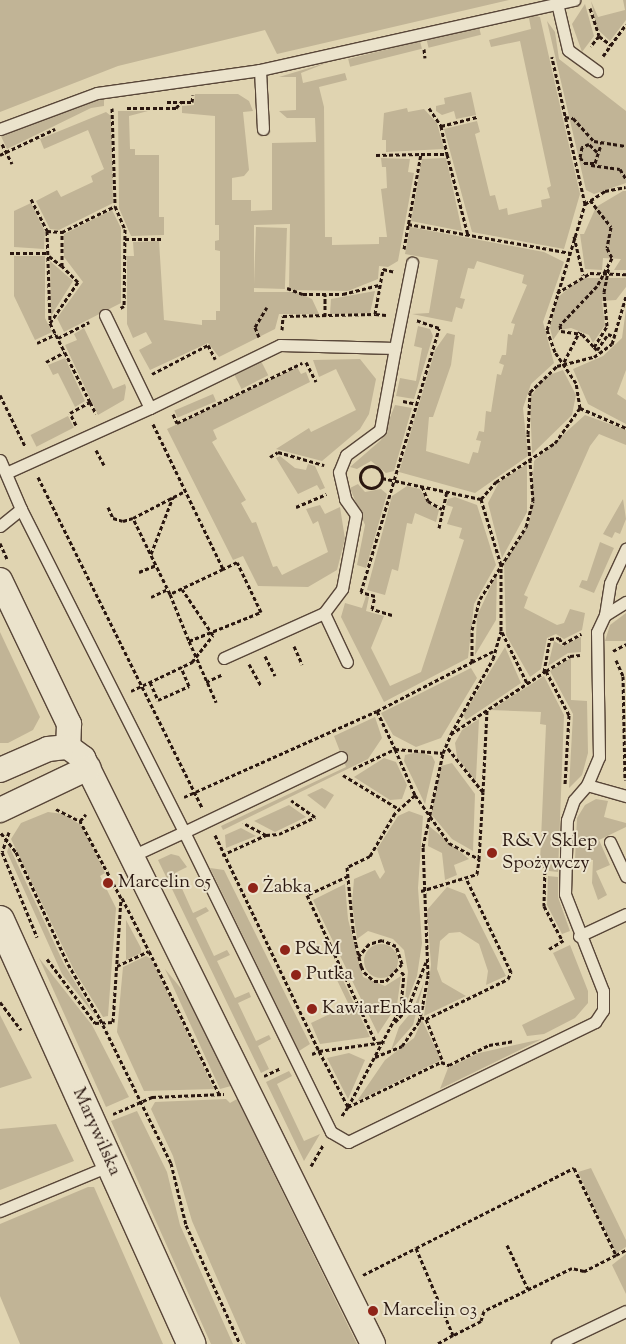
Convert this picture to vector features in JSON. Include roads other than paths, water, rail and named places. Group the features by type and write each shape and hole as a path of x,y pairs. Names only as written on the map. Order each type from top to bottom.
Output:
{"street":[{"path":"0,580 69,724 68,747 88,768 373,1344"},
{"path":"0,770 48,749 68,747"},
{"path":"0,816 88,768"},
{"name":"Marywilska","path":"0,920 191,1344"}],"lane":[{"path":"0,129 96,93 194,82 260,70 574,0"},
{"path":"557,3 568,50 597,71"},
{"path":"260,70 262,129"},
{"path":"224,658 324,614 342,589 355,539 356,514 345,499 339,472 346,455 380,430 412,263"},
{"path":"105,315 154,412"},
{"path":"6,473 33,460 154,412 280,345 395,348"},
{"path":"0,460 21,509 170,803 294,1062 339,1139 362,1138 595,1022 603,1010 603,991 576,941 565,894 566,820 574,800 587,785 599,757 595,648 605,615 610,583 626,548"},
{"path":"0,526 21,509"},
{"path":"605,615 626,602"},
{"path":"324,614 347,662"},
{"path":"132,856 341,757"},
{"path":"587,785 626,796"},
{"path":"610,842 626,876"},
{"path":"576,941 626,914"},
{"path":"0,1212 111,1165"},
{"path":"557,1344 626,1311"}],"place":[{"name":"R&V Sklep Spożywczy","path":"492,853"},
{"name":"Marcelin 05","path":"108,883"},
{"name":"Żabka","path":"253,888"},
{"name":"P&M","path":"285,950"},
{"name":"Putka","path":"296,975"},
{"name":"KawiarEnka","path":"312,1009"},
{"name":"Marcelin 03","path":"373,1311"}]}
